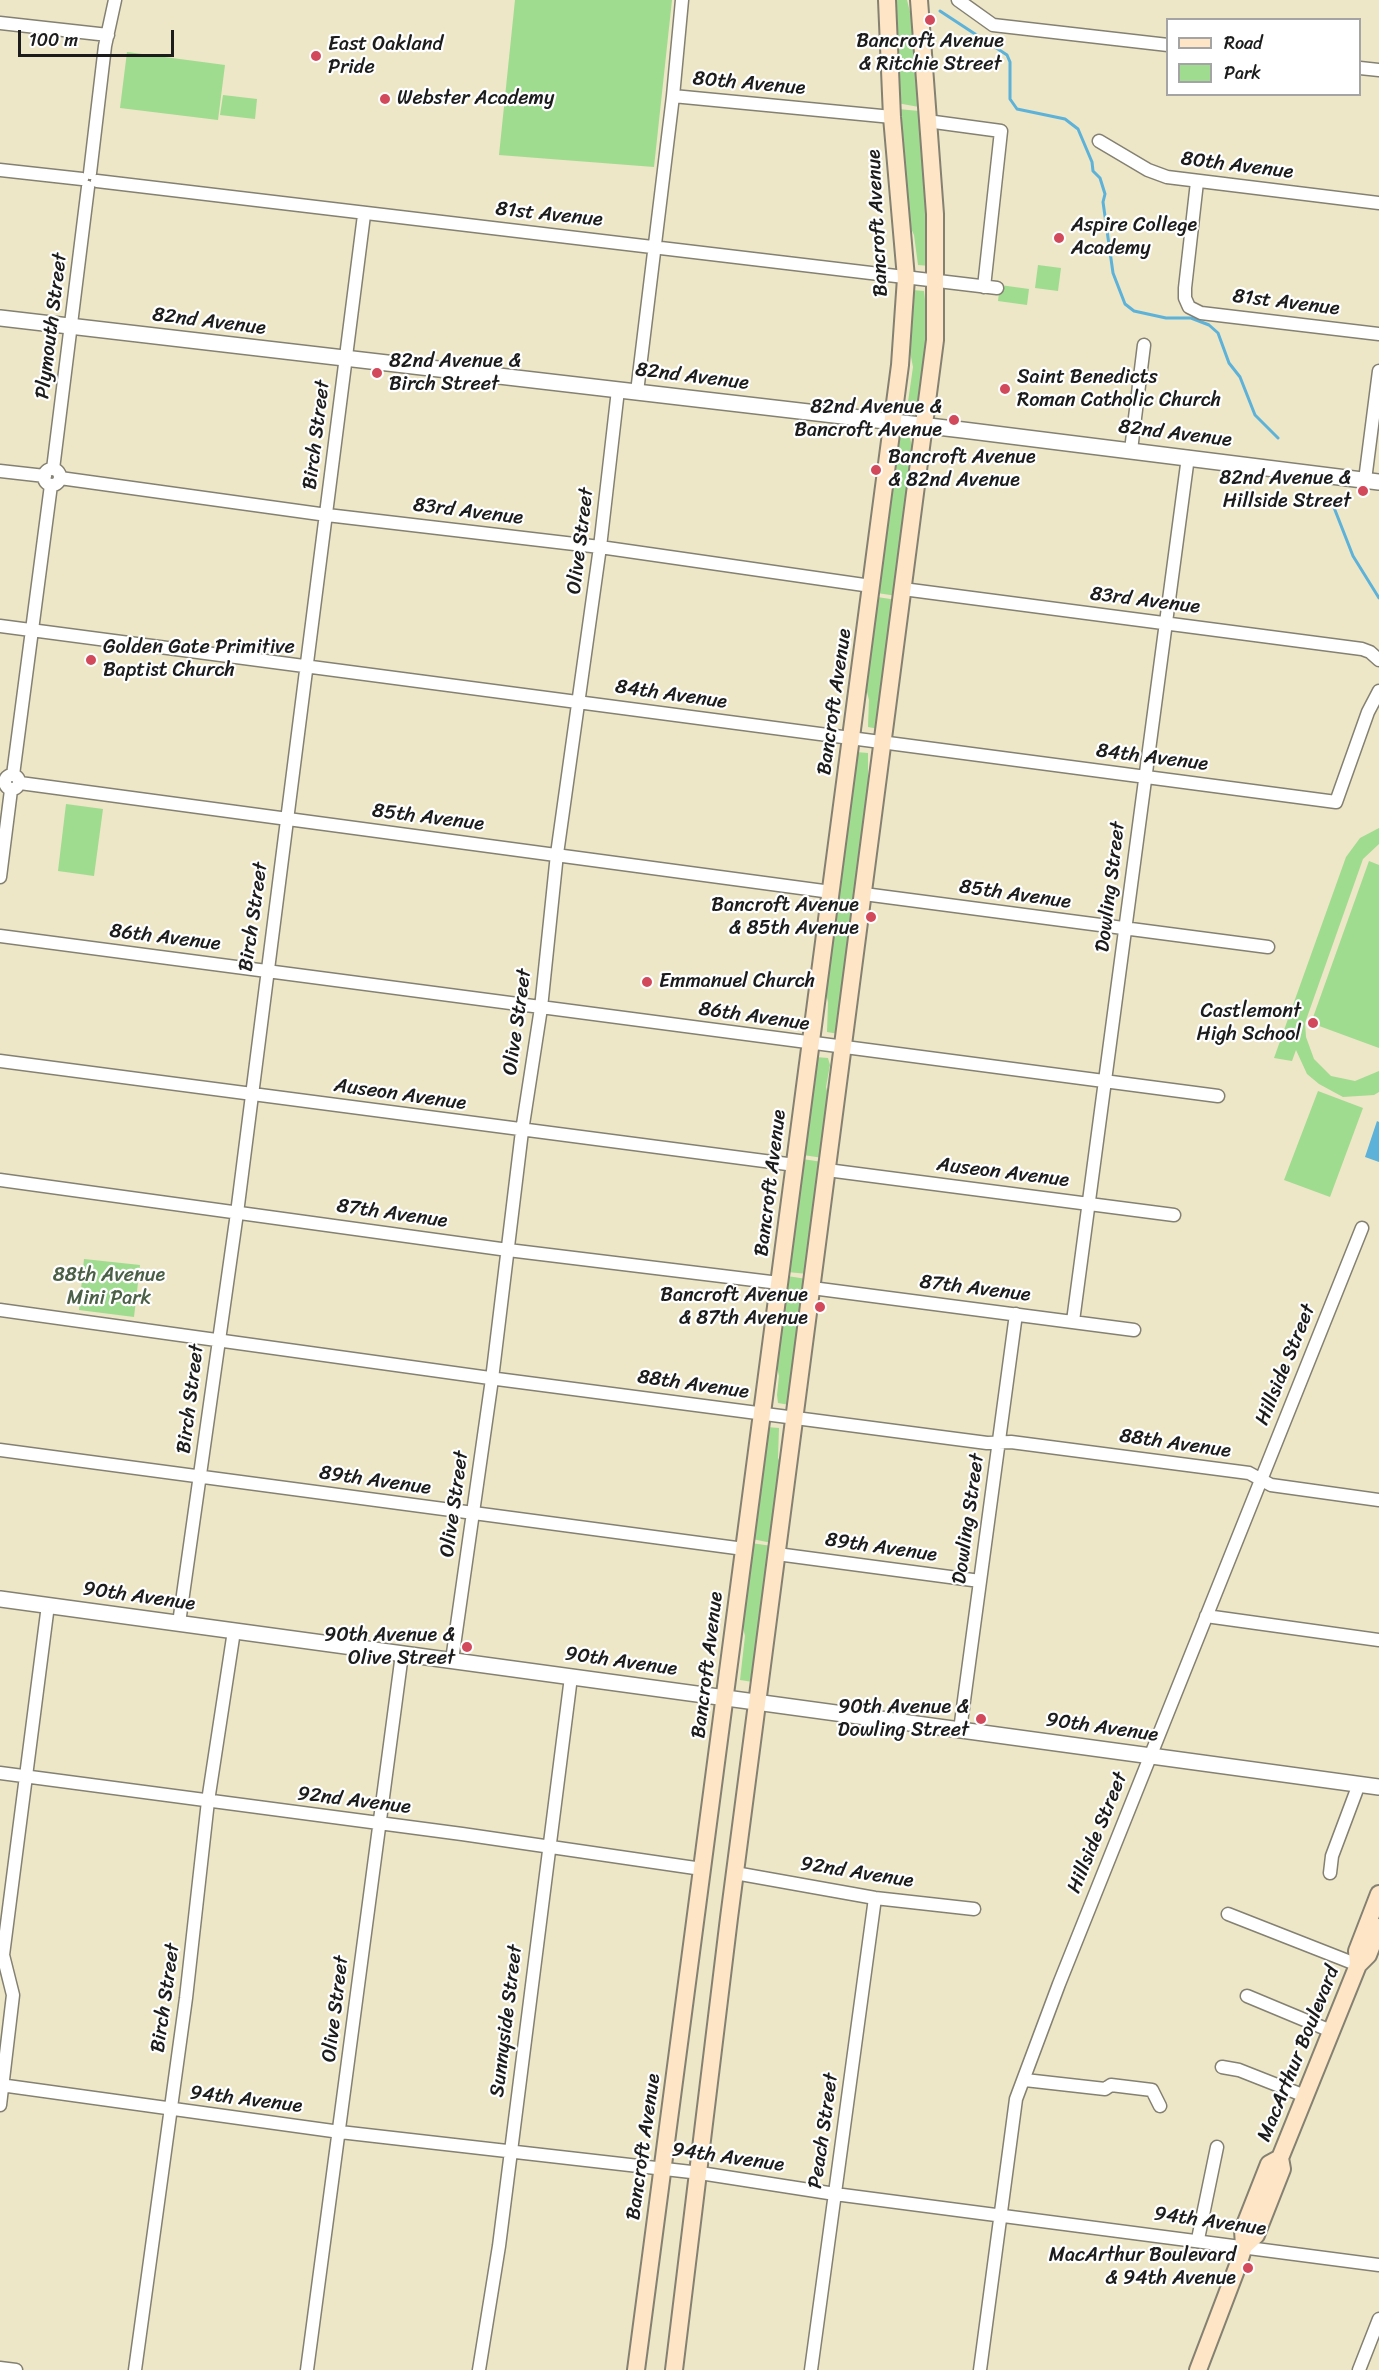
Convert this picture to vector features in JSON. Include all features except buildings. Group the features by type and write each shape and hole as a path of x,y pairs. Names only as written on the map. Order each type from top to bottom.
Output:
{"main road":[{"name":"Bancroft Avenue","path":"636,2370 900,365 906,278 892,117 887,0"},
{"path":"674,2370 700,2173 735,1873 935,340 937,282 935,214 919,0"},
{"name":"MacArthur Boulevard","path":"1358,1965 1357,1951 1379,1894"},
{"name":"MacArthur Boulevard","path":"1198,2370 1244,2246 1256,2235 1282,2169 1280,2158 1331,2031 1358,1965 1368,1955 1379,1927"}],"street":[{"name":"Plymouth Street","path":"0,877 10,782 72,326 108,35 115,0"},
{"path":"637,392 673,96 682,0"},
{"path":"958,0 993,25 1166,45"},
{"path":"0,23 108,35"},
{"path":"1361,68 1379,70"},
{"name":"80th Avenue","path":"673,96 892,117"},
{"path":"927,121 1001,131 984,287"},
{"name":"80th Avenue","path":"1099,141 1148,170 1167,177 1379,202"},
{"name":"81st Avenue","path":"0,170 364,215 655,246 997,288"},
{"name":"81st Avenue","path":"1197,182 1185,288 1185,298 1189,307 1201,313 1379,334"},
{"name":"Birch Street","path":"179,1623 237,1213 364,215"},
{"name":"82nd Avenue","path":"0,318 1131,450 1372,481"},
{"path":"1131,450 1144,345"},
{"path":"1372,481 1379,371"},
{"name":"Olive Street","path":"452,1660 492,1379 522,1131 541,1008 557,854 600,547 618,390"},
{"name":"Dowling Street","path":"1073,1321 1188,457"},
{"name":"83rd Avenue","path":"0,471 327,515 600,547 871,586"},
{"name":"83rd Avenue","path":"903,589 1362,649 1370,652 1379,660"},
{"name":"84th Avenue","path":"0,626 1336,802 1368,712 1379,691"},
{"name":"85th Avenue","path":"10,782 831,892"},
{"name":"85th Avenue","path":"864,894 1268,947"},
{"name":"86th Avenue","path":"0,936 843,1049 1218,1096"},
{"name":"Auseon Avenue","path":"0,1061 795,1166"},
{"name":"Auseon Avenue","path":"827,1170 1174,1215"},
{"name":"87th Avenue","path":"0,1180 508,1250 779,1283"},
{"name":"Hillside Street","path":"980,2370 1016,2099 1059,1984 1362,1228"},
{"name":"87th Avenue","path":"812,1287 1134,1330"},
{"name":"88th Avenue","path":"0,1310 492,1379 987,1443 1011,1442 1249,1473 1271,1485 1379,1500"},
{"name":"Dowling Street","path":"960,1730 1016,1314"},
{"name":"89th Avenue","path":"0,1450 744,1549"},
{"name":"89th Avenue","path":"777,1554 980,1581"},
{"name":"90th Avenue","path":"0,1599 1379,1787"},
{"path":"0,2105 13,1995 3,1955 48,1605"},
{"path":"1206,1616 1379,1640"},
{"name":"Birch Street","path":"135,2370 194,1936 208,1801 234,1631"},
{"name":"Olive Street","path":"307,2370 402,1654"},
{"name":"Sunnyside Street","path":"479,2370 511,2150 571,1677"},
{"name":"92nd Avenue","path":"0,1773 379,1825 462,1834 702,1869"},
{"path":"1330,1873 1332,1856 1359,1784"},
{"name":"92nd Avenue","path":"735,1873 875,1898 974,1909"},
{"name":"Peach Street","path":"811,2370 875,1898"},
{"path":"1228,1914 1358,1965"},
{"path":"1247,1996 1331,2031"},
{"path":"1222,2067 1239,2070 1305,2097"},
{"path":"1025,2080 1105,2089 1111,2085 1152,2090 1160,2106"},
{"name":"94th Avenue","path":"1,2086 340,2132 663,2168 1379,2265"},
{"path":"1197,2239 1217,2147"},
{"path":"1359,2370 1379,2319"},
{"path":"0,2368 16,2370"}],"green space":[{"path":"515,0 672,0 654,167 499,155"},
{"path":"892,0 907,0 913,24 919,107 897,103"},
{"path":"127,52 225,65 218,120 120,108"},
{"path":"223,95 257,99 255,119 220,115"},
{"path":"898,109 919,111 930,266 918,265 914,235 908,222"},
{"path":"1038,265 1061,268 1058,291 1035,288"},
{"path":"1000,285 1029,289 1027,305 998,301"},
{"path":"912,290 924,291 930,342 922,412 910,410 908,402 913,367 909,347"},
{"path":"898,436 910,438 912,446 907,482 910,499 897,596 877,593"},
{"path":"877,597 897,600 879,729 868,727 869,700 865,684"},
{"path":"856,752 868,753 868,780 871,796 857,902 837,898"},
{"path":"66,804 103,809 94,876 58,871"},
{"path":"1379,828 1379,844 1363,859 1305,1023 1306,1037 1314,1059 1331,1076 1355,1081 1379,1071 1379,1092 1374,1095 1343,1097 1319,1084 1307,1074 1296,1050 1292,1061 1274,1058 1346,857 1360,838"},
{"path":"1369,861 1379,865 1379,1048 1311,1023"},
{"path":"836,903 856,905 839,1034 827,1032 828,1002 825,989"},
{"path":"816,1057 828,1058 830,1065 826,1087 830,1102 823,1158 803,1155"},
{"path":"1318,1091 1363,1108 1330,1197 1284,1180"},
{"path":"802,1159 823,1162 808,1274 787,1272"},
{"name":"88th Avenue Mini Park","path":"84,1259 140,1265 134,1317 79,1310"},
{"path":"787,1276 807,1279 790,1405 778,1403 779,1376 776,1364"},
{"path":"767,1427 779,1428 778,1458 782,1466 772,1543 752,1539"},
{"path":"751,1543 772,1546 753,1682 740,1680 745,1636 742,1623"}],"water":[{"path":"1377,1121 1379,1122 1379,1162 1365,1157"}],"waterway":[{"path":"940,11 1007,55 1010,62 1010,99 1017,109 1065,119 1078,129 1092,162 1093,171 1100,178 1105,194 1103,202 1113,273 1125,304 1134,311 1166,318 1191,318 1209,325 1218,333 1229,363 1240,377 1255,415 1278,438"},
{"path":"1333,505 1353,556 1379,598"}],"place":[{"name":"Bancroft Avenue & Ritchie Street","path":"930,20"},
{"name":"East Oakland Pride","path":"316,56"},
{"name":"Webster Academy","path":"385,99"},
{"name":"Aspire College Academy","path":"1059,238"},
{"name":"82nd Avenue & Birch Street","path":"377,373"},
{"name":"Saint Benedicts Roman Catholic Church","path":"1005,389"},
{"name":"82nd Avenue & Bancroft Avenue","path":"954,420"},
{"name":"Bancroft Avenue & 82nd Avenue","path":"876,470"},
{"name":"82nd Avenue & Hillside Street","path":"1363,491"},
{"name":"Golden Gate Primitive Baptist Church","path":"91,660"},
{"name":"Bancroft Avenue & 85th Avenue","path":"871,917"},
{"name":"Emmanuel Church","path":"647,982"},
{"name":"Castlemont High School","path":"1313,1023"},
{"name":"Bancroft Avenue & 87th Avenue","path":"820,1307"},
{"name":"90th Avenue & Olive Street","path":"467,1647"},
{"name":"90th Avenue & Dowling Street","path":"981,1719"},
{"name":"MacArthur Boulevard & 94th Avenue","path":"1248,2268"}]}
